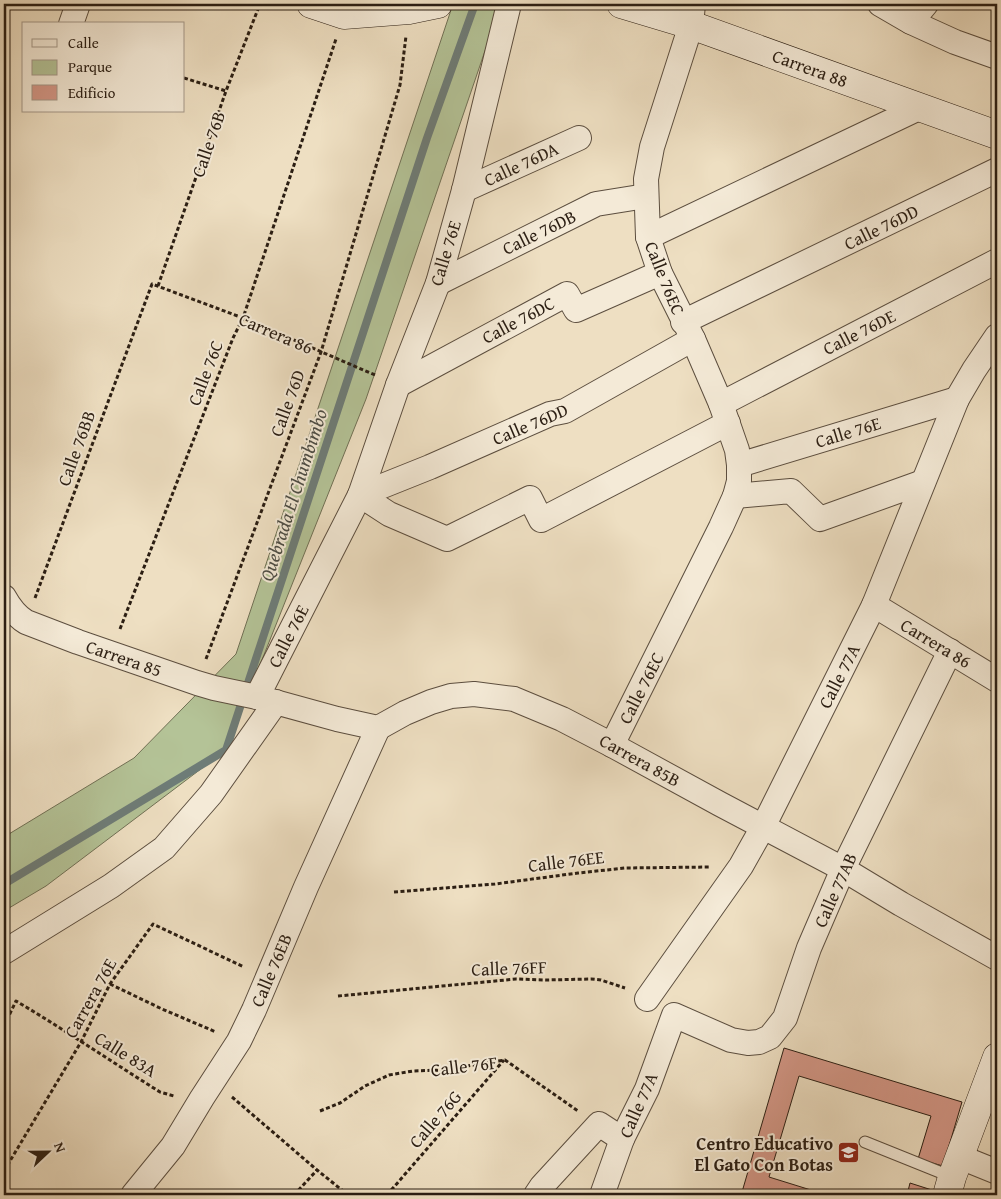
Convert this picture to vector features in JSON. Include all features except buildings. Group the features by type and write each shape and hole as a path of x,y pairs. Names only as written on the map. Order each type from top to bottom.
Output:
{"street":[{"path":"72,22 78,4"},
{"path":"311,4 344,15 409,10 438,4"},
{"name":"Calle 76E","path":"4,952 111,886 164,848 210,794 266,700 360,495 398,385 438,283 464,190 509,4"},
{"name":"Carrera 88","path":"621,4 692,14 919,108 997,136"},
{"path":"880,4 911,22 955,42 997,57"},
{"path":"911,22 926,4"},
{"name":"Calle 76EC","path":"612,745 721,527 735,496 739,481 737,450 724,414 688,331 660,273 648,237 646,179 652,147 692,14"},
{"path":"648,237 919,108"},
{"name":"Calle 76DA","path":"464,190 579,138"},
{"name":"Calle 76DD","path":"360,495 550,414 565,411 688,331 997,170"},
{"name":"Calle 76DB","path":"438,283 596,204 646,196"},
{"name":"Calle 76DE","path":"724,414 860,332 997,261"},
{"name":"Calle 76DC","path":"398,385 568,294 576,310 660,273"},
{"name":"Calle 77A","path":"646,999 741,866 763,827 874,605 958,399 974,370 997,336"},
{"name":"Calle 76E","path":"739,465 958,399"},
{"path":"360,495 389,514 447,539 530,498 541,520 724,414"},
{"path":"735,496 790,491 820,519 923,482"},
{"name":"Carrera 85","path":"4,597 14,613 26,622 197,683 266,700"},
{"name":"Carrera 86","path":"874,605 997,680"},
{"name":"Calle 77AB","path":"674,1015 731,1040 748,1043 770,1038 785,1018 809,948 843,869 950,651"},
{"name":"Carrera 85B","path":"378,728 431,702 451,696 474,694 514,699 562,719 612,745 843,869 997,958"},
{"path":"266,700 337,720 378,728"},
{"name":"Calle 76EB","path":"133,1195 172,1146 239,1041 378,728"},
{"name":"Calle 77A","path":"602,1195 622,1139 647,1089 674,1015"},
{"path":"997,1057 953,1176 997,1172"},
{"path":"536,1195 599,1124 622,1139"}],"lane":[{"path":"865,1142 953,1176"}],"path":[{"name":"Calle 76B","path":"158,286 226,91 260,4"},
{"name":"Calle 76D","path":"197,683 321,352 400,86 409,10"},
{"name":"Calle 76C","path":"110,653 233,338 243,318 344,15"},
{"path":"185,78 226,91"},
{"name":"Carrera 86","path":"152,284 243,318 398,385"},
{"name":"Calle 76BB","path":"26,622 152,284"},
{"name":"Calle 76EE","path":"394,892 495,884 625,868 741,866"},
{"name":"Carrera 76E","path":"4,1171 81,1042 110,984 153,924 267,978"},
{"name":"Calle 76FF","path":"338,996 516,979 591,979 625,987 639,993 646,999"},
{"path":"110,984 162,1009 239,1041"},
{"name":"Calle 83A","path":"4,1026 16,1001 62,1028 160,1092 176,1097 208,1089"},
{"name":"Calle 76F","path":"320,1112 365,1086 389,1075 413,1071 442,1070 504,1060 599,1124"},
{"name":"Calle 76G","path":"387,1195 504,1060"},
{"path":"208,1089 348,1195"},
{"path":"294,1195 317,1170"}],"green space":[{"path":"453,4 501,4 366,399 226,750 46,886 4,911 4,837 134,758 236,654"}],"waterway":[{"name":"Quebrada El Chumbimbo","path":"4,884 226,750 427,138 475,4"}],"place":[{"name":"Centro Educativo El Gato Con Botas","path":"849,1153"}]}
